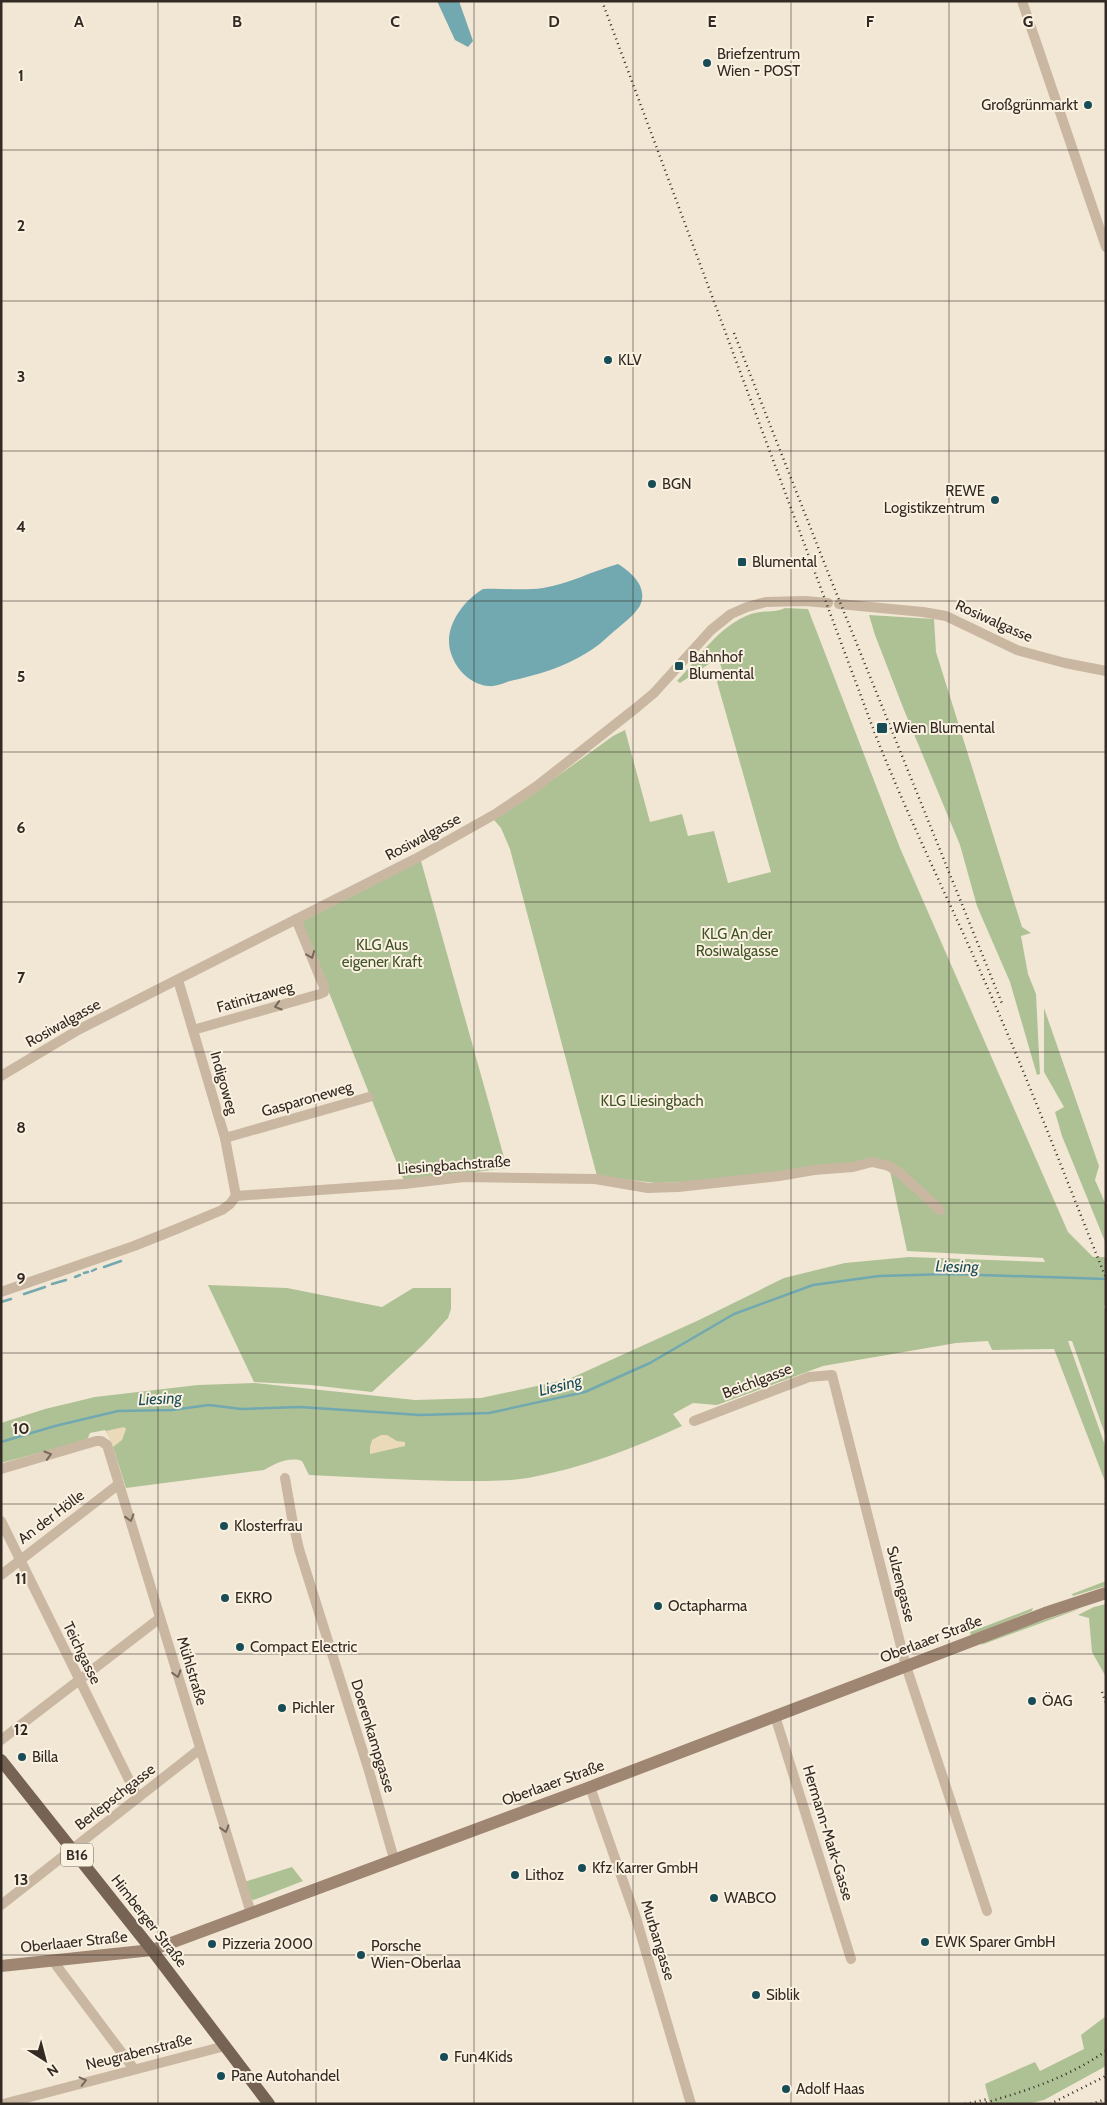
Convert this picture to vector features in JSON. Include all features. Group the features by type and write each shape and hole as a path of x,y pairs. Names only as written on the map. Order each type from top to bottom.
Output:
{"main road":[{"name":"Oberlaaer Straße","path":"1,1966 152,1950 590,1787 1076,1601 1106,1593"},
{"name":"Himberger Straße","path":"1,1760 152,1950 269,2104"}],"street":[{"path":"1022,1 1106,247"},
{"name":"Rosiwalgasse","path":"1,1076 78,1030 436,848 498,813 525,795 642,704 665,682 711,630 730,614 746,607 766,602 805,601 828,603"},
{"name":"Rosiwalgasse","path":"839,604 946,616 1017,650 1106,671"},
{"name":"Fatinitzaweg","path":"193,1030 324,992 324,987 296,919"},
{"name":"Indigoweg","path":"178,980 225,1138 236,1196"},
{"name":"Gasparoneweg","path":"225,1138 369,1097"},
{"name":"Liesingbachstraße","path":"236,1196 404,1184 464,1177 595,1179 648,1188 678,1187 852,1167 872,1162 889,1166 902,1174 940,1210"},
{"path":"1,1292 164,1234 222,1210 236,1196"},
{"name":"Beichlgasse","path":"694,1421 809,1377 832,1376"},
{"name":"Sulzengasse","path":"832,1376 906,1666 987,1911"},
{"name":"Mühlstraße","path":"1,1469 101,1441 107,1446 251,1912"},
{"name":"Doerenkampgasse","path":"285,1478 299,1550 369,1771 394,1859"},
{"name":"An der Hölle","path":"1,1574 120,1484"},
{"name":"Teichgasse","path":"1,1521 138,1798"},
{"path":"1,1740 160,1618"},
{"name":"Hermann-Mark-Gasse","path":"775,1716 851,1959"},
{"name":"Berlepschgasse","path":"1,1905 200,1749"},
{"name":"Murbangasse","path":"590,1787 636,1918 690,2104"},
{"path":"53,1961 134,2069"},
{"name":"Neugrabenstraße","path":"2,2104 225,2046"}],"green space":[{"path":"785,608 808,609 900,848 1068,1232 1093,1257 1106,1257 1106,1305 1104,1306 1106,1312 1106,1437 1072,1341 1068,1341 1106,1448 1106,1484 1054,1349 992,1350 988,1341 956,1343 823,1366 717,1405 693,1403 673,1414 682,1426 626,1450 568,1469 528,1478 453,1481 309,1475 302,1461 292,1459 277,1463 264,1470 126,1488 110,1438 105,1430 90,1433 87,1440 1,1463 1,1423 45,1409 95,1397 198,1385 255,1383 415,1400 481,1398 569,1379 699,1320 784,1278 845,1263 909,1257 1045,1262 1043,1258 907,1251 889,1166 886,1165 710,1181 656,1183 597,1176 510,849 501,828 494,820 613,736 625,730 650,822 682,814 688,836 714,831 728,883 771,872 717,682 723,672 718,658 680,683 677,681 710,643 728,626 751,614"},
{"path":"869,615 934,619 936,652 1022,927 1031,933 1021,936 1028,974 1036,994 1040,1074 1037,1075 1010,982 977,906 960,845 904,710"},
{"name":"KLG Aus eigener Kraft","path":"421,861 507,1168 404,1181 301,922"},
{"path":"1044,1008 1099,1166 1095,1180 1106,1205 1106,1244 1062,1136 1055,1112 1064,1107 1044,1072"},
{"path":"208,1285 287,1288 382,1307 413,1288 451,1288 451,1309 448,1318 424,1344 372,1392 311,1385 254,1382"},
{"path":"1106,1581 1106,1586 1073,1596 1072,1594"},
{"path":"1106,1604 1106,1677 1092,1652 1089,1618 1078,1615 1094,1607"},
{"path":"1033,1608 1032,1611 971,1636 970,1632"},
{"path":"1081,1608 1074,1611 981,1645 988,1638"},
{"path":"292,1867 303,1881 253,1900 251,1898 244,1882"},
{"path":"1106,2016 1106,2066 1044,2100 1028,2104 990,2104 985,2084 1035,2062 1040,2071 1084,2049 1081,2035"}],"shaded area":[{"path":"124,1427 126,1429 122,1440 113,1447 106,1431"},
{"path":"381,1435 387,1435 397,1441 405,1442 405,1446 370,1454 372,1440"}],"water":[{"path":"437,1 459,1 473,41 468,47 455,40"},
{"path":"618,564 633,575 640,585 642,591 641,603 631,617 592,650 550,670 494,686 473,681 456,664 452,657 449,641 452,625 465,604 483,589 543,588 562,584"}],"waterway":[{"path":"104,1267 121,1261"},
{"path":"92,1271 96,1269"},
{"path":"84,1273 88,1272"},
{"name":"Liesing","path":"1,1442 55,1426 118,1411 172,1410 209,1405 241,1409 300,1407 420,1415 489,1413 585,1392 650,1363 734,1314 813,1285 879,1276 950,1274 1106,1279"},
{"path":"75,1277 80,1275"},
{"path":"52,1284 66,1280"},
{"path":"24,1294 45,1287"},
{"path":"1,1302 11,1299"}],"railway":[{"path":"602,1 886,762 1014,1049 1106,1278"},
{"path":"734,333 829,575 1003,1006"},
{"path":"1102,1692 1106,1703"},
{"path":"981,2104 1046,2083 1076,2069 1106,2051"},
{"path":"1050,2104 1106,2076"},
{"path":"965,2104 988,2099"},
{"path":"1091,2104 1106,2099"}],"place":[{"name":"Briefzentrum Wien - POST","path":"707,63"},
{"name":"Großgrünmarkt","path":"1088,105"},
{"name":"KLV","path":"608,360"},
{"name":"BGN","path":"652,484"},
{"name":"REWE Logistikzentrum","path":"995,500"},
{"name":"Blumental","path":"742,562"},
{"name":"Bahnhof Blumental","path":"679,666"},
{"name":"Wien Blumental","path":"882,728"},
{"name":"Klosterfrau","path":"224,1526"},
{"name":"EKRO","path":"225,1598"},
{"name":"Octapharma","path":"658,1606"},
{"name":"Compact Electric","path":"240,1647"},
{"name":"ÖAG","path":"1032,1701"},
{"name":"Pichler","path":"282,1708"},
{"name":"Billa","path":"22,1757"},
{"name":"Kfz Karrer GmbH","path":"582,1868"},
{"name":"Lithoz","path":"515,1875"},
{"name":"WABCO","path":"714,1898"},
{"name":"EWK Sparer GmbH","path":"925,1942"},
{"name":"Pizzeria 2000","path":"212,1944"},
{"name":"Porsche Wien-Oberlaa","path":"361,1955"},
{"name":"Siblik","path":"756,1995"},
{"name":"Fun4Kids","path":"444,2057"},
{"name":"Pane Autohandel","path":"221,2076"},
{"name":"Adolf Haas","path":"786,2089"}],"park label":[{"name":"KLG An der Rosiwalgasse","path":"737,942"},
{"name":"KLG Liesingbach","path":"652,1101"}]}
